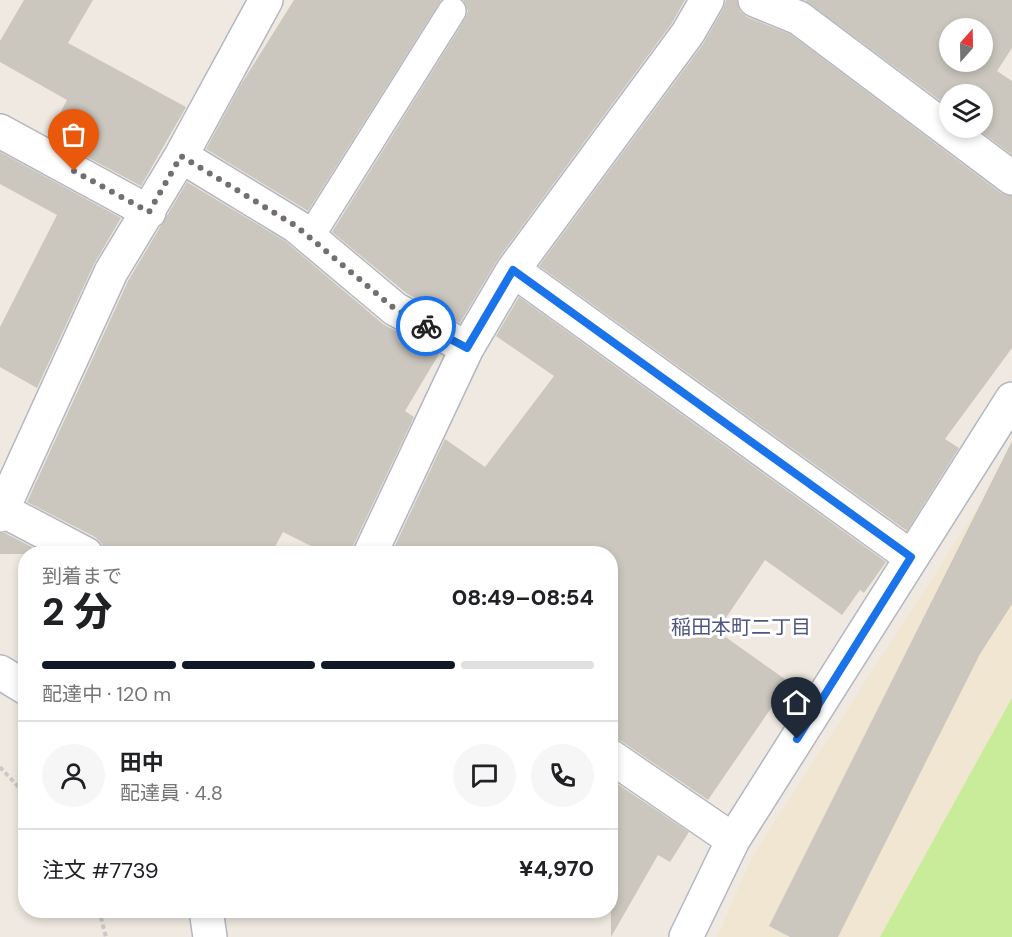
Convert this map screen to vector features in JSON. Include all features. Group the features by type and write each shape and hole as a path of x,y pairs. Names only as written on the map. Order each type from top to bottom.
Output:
{"street":[{"path":"69,546 1,513 111,272 181,156 266,0"},
{"path":"374,546 467,348 513,270 688,33 708,0"},
{"path":"755,0 799,18 1012,178"},
{"path":"0,131 149,212"},
{"path":"181,156 296,226 395,309 467,348"},
{"path":"513,270 911,557"},
{"path":"686,937 733,840 1012,399"},
{"path":"0,672 18,683"},
{"path":"618,761 733,840"},
{"path":"207,918 210,937"}],"lane":[{"path":"310,237 452,10"}],"path":[{"path":"0,767 18,786"},
{"path":"101,918 106,937"}],"shaded area":[{"path":"1012,455 1012,937 717,937 752,857"}],"green space":[{"path":"1012,698 1012,937 880,937"}],"building":[{"path":"24,0 93,0 68,43 186,107 141,186 48,136 67,100 0,62 0,41"},
{"path":"294,0 441,0 308,211 206,149 240,86"},
{"path":"463,0 685,0 672,23 498,259 460,323 406,293 332,232 465,19 468,11"},
{"path":"726,0 737,0 740,11 747,17 790,34 1001,193 1012,196 1012,348 945,439 959,448 907,531 539,266 703,44"},
{"path":"805,0 1012,0 1012,48 997,71 1012,81 1012,155 989,138 993,138 993,84 939,84 939,100"},
{"path":"0,152 121,218 94,264 37,388 0,367 0,327 57,215 0,184"},
{"path":"187,182 285,241 383,324 439,354 405,411 414,417 353,546 311,546 283,532 275,546 103,546 95,537 27,502 128,281"},
{"path":"519,297 886,562 864,593 860,590 842,615 765,560 717,631 789,682 708,800 618,740 618,546 395,546 445,439 485,467 554,376 496,336"},
{"path":"1012,441 1012,604 980,654 838,937 790,937 769,926"},
{"path":"0,533 5,533 30,546 18,546 18,554 0,554"},
{"path":"618,784 689,832 670,862 658,855 611,937 611,918 618,918"}],"way so far":[{"path":"74,171 149,212 181,156 296,226 395,309 426,326"}],"district":[{"name":"稲田本町二丁目","path":"741,627"}],"route":[{"path":"426,326 467,348 513,270 911,557 797,739"}]}
